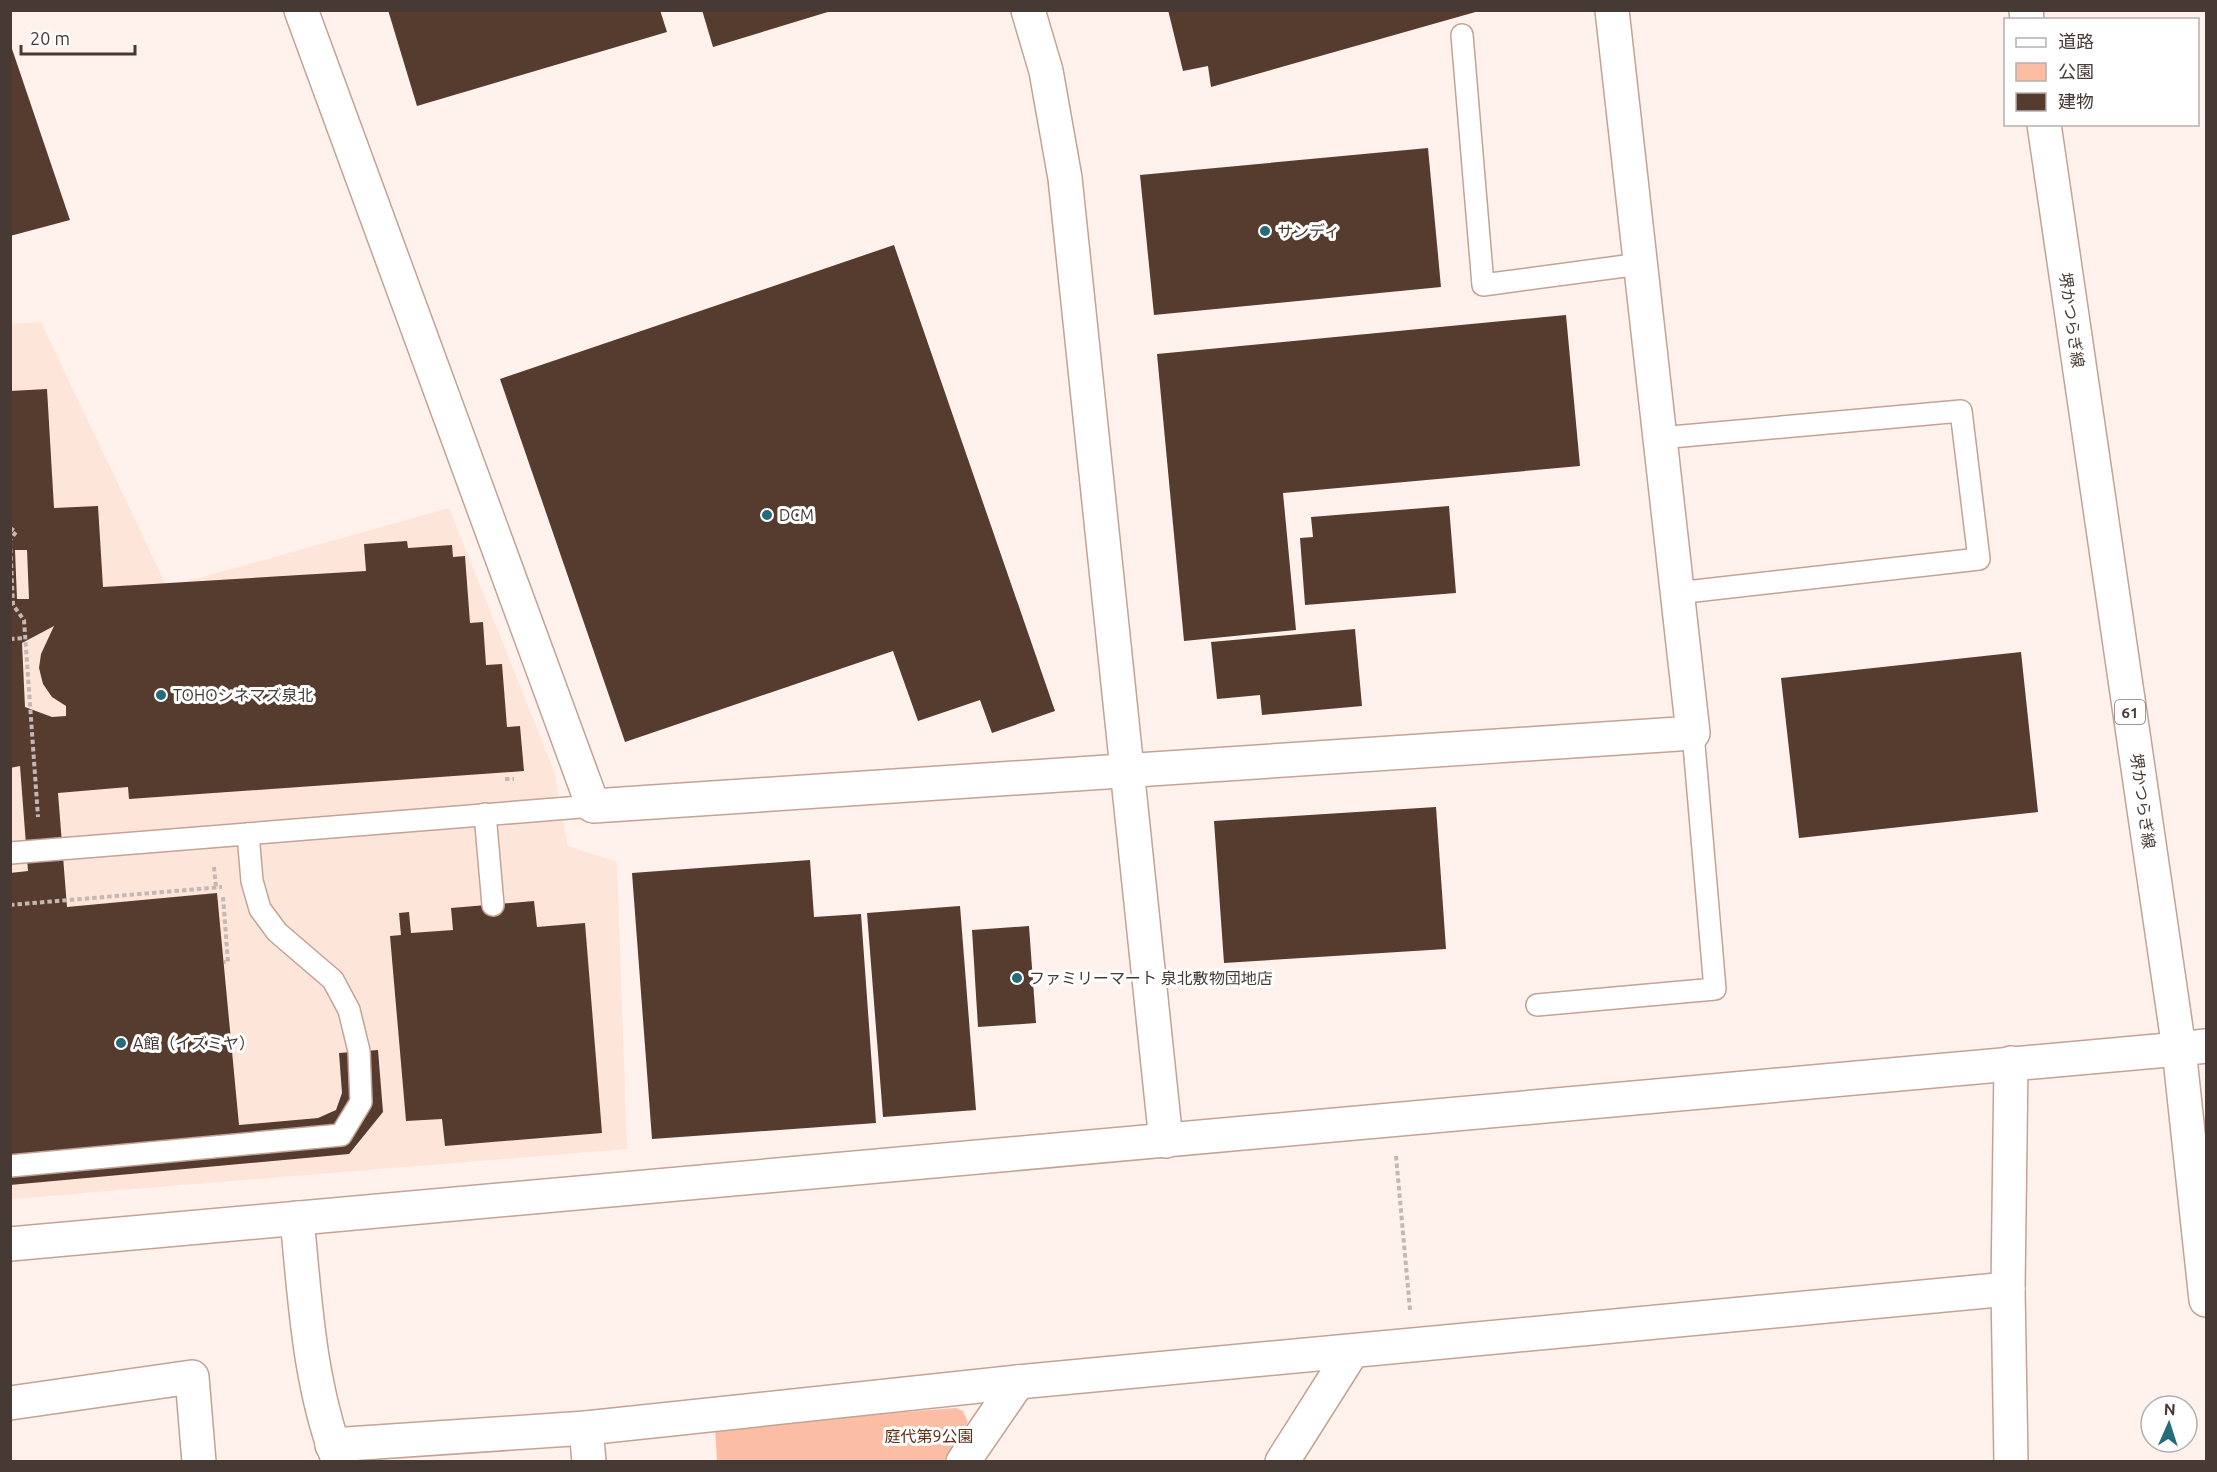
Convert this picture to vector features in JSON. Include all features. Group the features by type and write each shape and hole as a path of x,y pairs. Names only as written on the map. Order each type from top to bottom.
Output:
{"street":[{"path":"301,10 593,806 1693,733 1612,10"},
{"path":"1028,10 1046,71 1065,178 1125,769 1166,1141"},
{"name":"堺かつらぎ線","path":"2044,126 2193,1047 2206,1300"},
{"path":"10,1244 2193,1047"},
{"path":"2011,1063 2008,1289 2011,1461"},
{"path":"297,1218 311,1357 322,1414 336,1453 1018,1383 2008,1289"},
{"path":"1282,1461 1351,1353"},
{"path":"10,1403 192,1377 199,1461"},
{"path":"963,1461 1018,1383"},
{"path":"586,1428 589,1461"}],"lane":[{"path":"1462,35 1483,285 1640,264"},
{"path":"1660,438 1961,411 1978,547 1979,559 1677,593"},
{"path":"1537,1005 1715,989 1693,733"},
{"path":"10,853 593,806"},
{"path":"485,814 493,904"},
{"path":"10,1166 196,1142 341,1135 361,1102 359,1051 350,1010 333,980 277,932 260,909 252,880 248,834"}],"path":[{"path":"10,528 16,532 10,540 13,605 24,620 38,818"},
{"path":"10,639 25,638"},
{"path":"214,867 216,887"},
{"path":"10,904 222,886 228,962 224,962"},
{"path":"1392,1120 1415,1346"}],"shaded area":[{"path":"41,322 167,587 449,508 554,771 568,846 617,862 627,1149 11,1199 10,324"}],"green space":[{"name":"庭代第9公園","path":"956,1408 963,1411 968,1422 943,1462 717,1461 715,1427"}],"building":[{"path":"388,10 660,10 667,32 417,106"},
{"path":"702,10 831,10 831,11 713,47"},
{"path":"1168,10 1479,11 1211,87 1208,66 1183,71"},
{"path":"10,43 70,220 10,236"},
{"path":"1428,148 1441,287 1154,315 1140,175"},
{"name":"DCM","path":"894,245 1055,711 992,733 980,700 918,721 893,651 625,742 500,379"},
{"path":"1566,315 1580,466 1283,493 1296,630 1184,641 1157,354"},
{"path":"47,389 54,508 98,506 103,587 366,571 364,544 407,541 408,548 452,545 453,557 465,556 470,623 483,622 486,665 502,664 507,727 520,726 524,771 129,799 128,787 58,793 67,907 217,893 239,1125 318,1118 336,1110 342,1093 339,1053 378,1050 383,1112 349,1154 10,1185 10,873 28,871 20,766 10,768 10,391","holes":["15,550 27,550 29,599 17,599","54,626 41,654 39,668 43,684 52,697 66,706 66,716 52,717 25,707 22,643"]},
{"path":"1449,506 1456,593 1305,605 1300,538 1313,537 1311,517"},
{"path":"1355,629 1362,706 1262,715 1260,695 1217,699 1211,642"},
{"path":"2021,652 2038,812 1799,838 1781,678"},
{"path":"1436,807 1446,949 1224,963 1214,821"},
{"path":"810,860 814,917 861,914 876,1123 652,1139 632,873"},
{"path":"534,901 537,927 585,923 602,1133 445,1146 442,1119 406,1121 390,936 401,935 399,913 409,912 411,933 453,930 451,908"},
{"path":"960,906 976,1110 883,1117 867,913"},
{"path":"1029,926 1036,1023 978,1027 972,930"}],"place":[{"name":"サンディ","path":"1265,231"},
{"name":"DCM","path":"767,515"},
{"name":"TOHOシネマズ泉北","path":"161,695"},
{"name":"ファミリーマート 泉北敷物団地店","path":"1017,978"},
{"name":"A館（イズミヤ）","path":"121,1043"}]}
